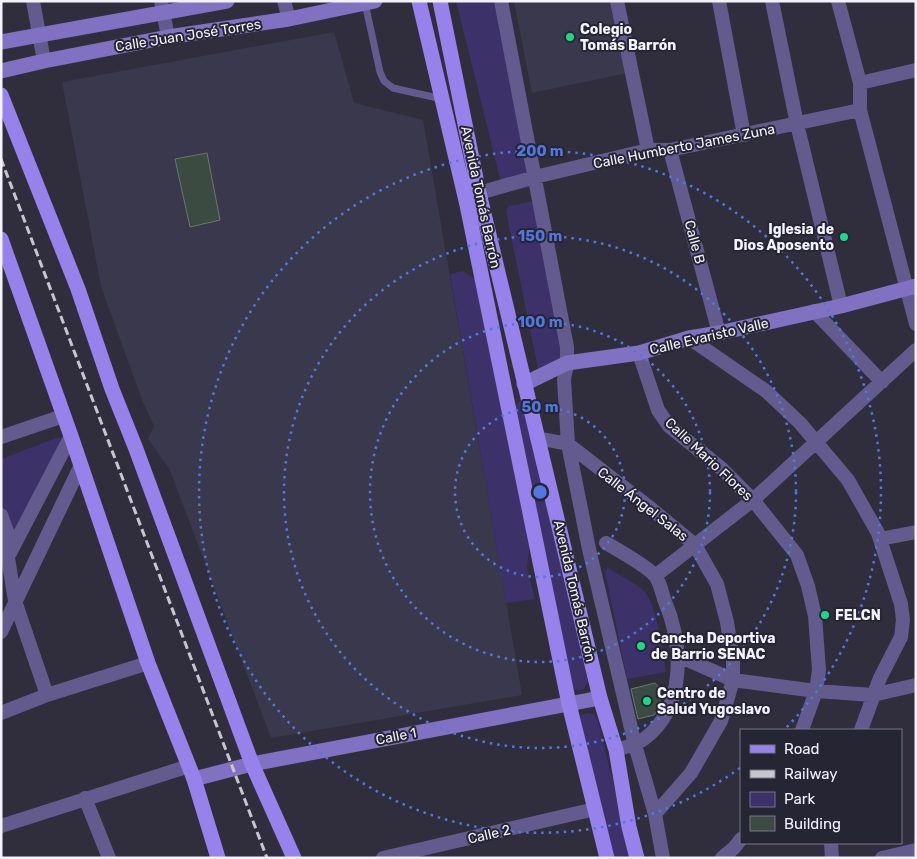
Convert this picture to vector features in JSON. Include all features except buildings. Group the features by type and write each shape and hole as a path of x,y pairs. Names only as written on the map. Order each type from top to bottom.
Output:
{"main road":[{"name":"Calle Juan José Torres","path":"1,42 162,7 228,1"},
{"name":"Avenida Tomás Barrón","path":"419,1 467,205 569,704 607,858"},
{"name":"Avenida Tomás Barrón","path":"440,1 479,192 600,698 616,750 629,827 637,858"},
{"name":"Calle Juan José Torres","path":"1,70 168,37 288,19 370,2"},
{"path":"1,95 78,289 112,390 252,764 294,858"},
{"path":"1,239 4,258 71,436 148,663 191,772 218,858"},
{"name":"Calle Evaristo Valle","path":"524,384 567,363 639,353 689,338 841,306 911,288"},
{"name":"Calle 1","path":"191,772 252,764 600,698"}],"street":[{"path":"33,1 44,60"},
{"path":"284,1 288,19"},
{"path":"500,1 536,177 567,347 564,380 568,444 589,550 635,744 654,814 663,858"},
{"path":"617,1 648,150"},
{"path":"719,1 744,135"},
{"path":"772,1 797,124 841,306"},
{"path":"838,1 860,83 860,110 911,288 916,324"},
{"path":"162,7 168,37"},
{"path":"860,83 916,70"},
{"name":"Calle Humberto James Zuna","path":"479,192 648,150 670,150 860,110"},
{"name":"Calle B","path":"670,150 719,333"},
{"path":"814,312 882,382"},
{"path":"689,338 766,391 800,423 848,480 880,539 901,604 904,620 901,637 880,678 861,729"},
{"path":"655,576 754,500 916,350"},
{"name":"Calle Mario Flores","path":"639,353 658,410 669,426 721,468 754,500 796,555 808,586 816,625 819,670 816,691 802,729"},
{"name":"Calle Evaristo Valle","path":"505,389 524,384"},
{"path":"1,437 63,416"},
{"path":"1,572 71,436"},
{"name":"Calle Ángel Salas","path":"537,438 568,444 695,545 717,584 727,622 733,660 733,680 721,721 706,747 690,773 654,814"},
{"path":"1,632 81,465"},
{"path":"1,515 9,537 8,558 15,601 47,695"},
{"path":"880,539 916,532"},
{"path":"606,543 655,576 670,612 677,638 679,656 674,693 661,722 644,739 616,750"},
{"path":"679,656 733,680 816,691 874,695 916,685"},
{"path":"1,713 47,695 148,663"},
{"path":"1,826 85,798 191,772"},
{"path":"85,798 109,858"},
{"name":"Calle 2","path":"383,858 595,810"},
{"path":"722,858 740,840"},
{"path":"831,844 832,858"},
{"path":"882,858 916,850"}],"lane":[{"path":"370,2 380,72 384,82 393,88 442,99"}],"shaded area":[{"name":"Colegio Tomás Barrón","path":"514,1 611,1 627,73 532,93"},
{"path":"334,32 354,103 423,120 522,695 271,738 170,470 148,439 154,426 142,400 101,286 62,82"}],"green space":[{"path":"456,1 496,1 532,187 507,192 502,187"},
{"path":"535,201 571,357 538,369 506,211 508,206"},
{"path":"463,271 475,279 529,546 527,568 535,599 506,603 450,274"},
{"path":"521,401 548,494 588,681 584,689 581,690 571,687 515,409 517,403"},
{"path":"59,437 61,439 60,442 16,538 1,518 1,459"},
{"path":"608,568 642,589 649,599 659,630 666,672 627,679 605,571"},
{"path":"587,713 594,714 598,721 631,858 613,858 581,723 580,716"}],"railway":[{"path":"1,159 267,858"}],"place":[{"name":"Colegio Tomás Barrón","path":"570,37"},
{"name":"Iglesia de Dios Aposento","path":"844,237"},
{"name":"FELCN","path":"825,615"},
{"name":"Cancha Deportiva de Barrio SENAC","path":"641,646"},
{"name":"Centro de Salud Yugoslavo","path":"647,701"}]}
